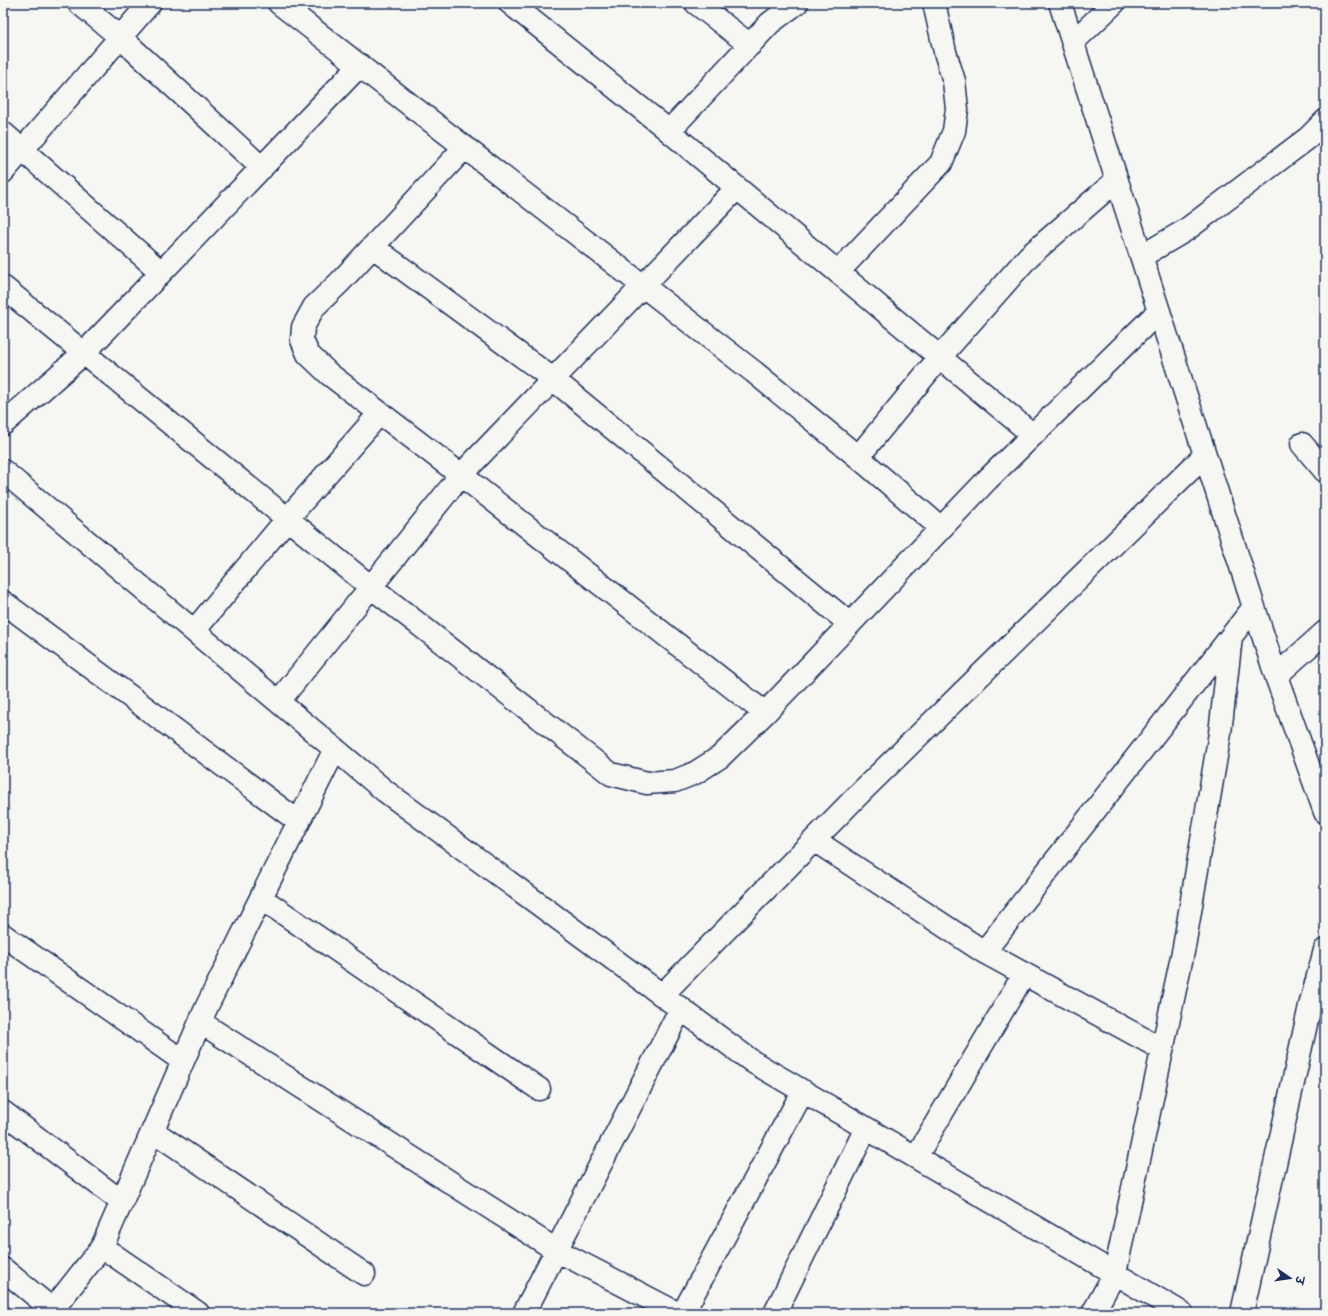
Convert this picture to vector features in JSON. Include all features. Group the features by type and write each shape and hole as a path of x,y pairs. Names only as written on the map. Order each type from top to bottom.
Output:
{"street":[{"path":"79,3 120,37 262,168"},
{"path":"3,172 150,3"},
{"path":"279,3 754,372 858,457 941,528"},
{"path":"510,3 669,131 1033,435"},
{"path":"696,3 750,45"},
{"path":"669,131 770,24 797,3"},
{"path":"838,272 941,163 954,131 957,109 954,81 945,52 934,3"},
{"path":"1060,3 1276,676 1325,812"},
{"path":"1073,42 1114,3"},
{"path":"3,424 84,353 360,66"},
{"path":"1142,256 1186,230 1308,138 1325,121"},
{"path":"3,133 161,272"},
{"path":"465,147 340,282 314,307 303,326 302,340 308,354 329,374 461,475 765,713"},
{"path":"858,457 940,357 1029,256 1117,180"},
{"path":"278,701 461,475 737,188"},
{"path":"373,247 553,379 850,624"},
{"path":"3,287 371,587 611,774 647,783 675,781 695,773 720,757 765,713 941,528 1159,311"},
{"path":"194,631 287,519 380,413"},
{"path":"1302,444 1325,471"},
{"path":"662,995 867,786 1205,455"},
{"path":"6,480 194,631 385,791 753,1062 1182,1313"},
{"path":"3,602 299,822"},
{"path":"984,952 1254,607"},
{"path":"1276,676 1325,632"},
{"path":"1093,1313 1115,1274 1184,947 1218,748 1231,637"},
{"path":"3,1269 52,1311 102,1248 200,1022 335,749"},
{"path":"814,840 984,952 1162,1049"},
{"path":"261,898 539,1089"},
{"path":"3,935 183,1061"},
{"path":"1242,1313 1310,1006 1325,950"},
{"path":"916,1157 1024,974"},
{"path":"524,1313 681,1008"},
{"path":"200,1022 556,1250 678,1313"},
{"path":"683,1313 803,1091"},
{"path":"3,1112 122,1202"},
{"path":"775,1313 866,1128"},
{"path":"153,1131 364,1274"},
{"path":"102,1248 198,1313"}]}
